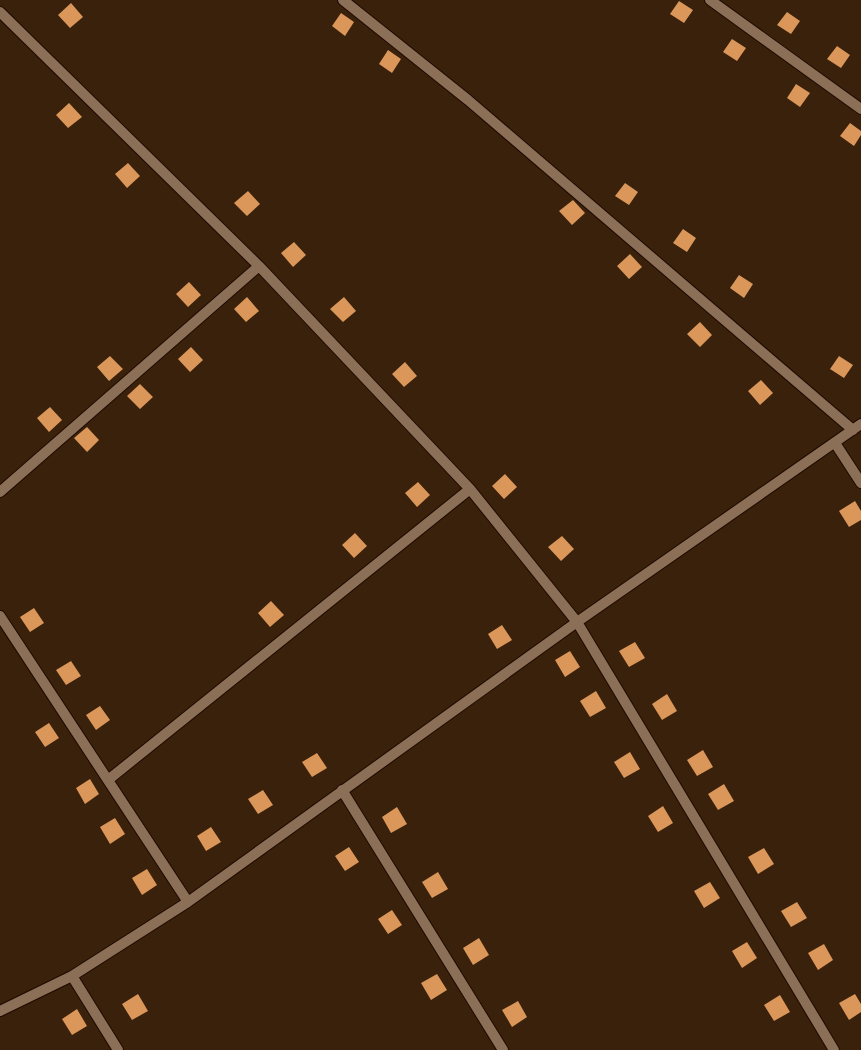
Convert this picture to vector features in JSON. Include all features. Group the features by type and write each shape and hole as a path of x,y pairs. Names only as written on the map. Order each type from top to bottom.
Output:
{"street":[{"path":"0,1011 72,976 188,902 577,622 857,427 468,100 343,0"},
{"path":"710,0 861,109"},
{"path":"0,12 259,266 470,489 577,622 834,1050"},
{"path":"0,492 259,266"},
{"path":"834,443 861,483"},
{"path":"108,780 470,489"},
{"path":"0,616 188,902"},
{"path":"342,790 503,1050"},
{"path":"72,976 118,1050"}],"building":[{"path":"679,1 693,10 684,23 670,14"},
{"path":"71,3 83,17 70,28 58,15"},
{"path":"787,12 800,21 791,34 777,25"},
{"path":"341,13 354,22 345,36 332,26"},
{"path":"732,39 746,48 737,61 723,52"},
{"path":"837,46 850,55 841,68 827,59"},
{"path":"388,50 401,59 392,73 379,64"},
{"path":"796,84 810,93 800,107 787,98"},
{"path":"69,103 82,117 68,128 56,115"},
{"path":"850,123 861,131 861,135 854,146 840,136"},
{"path":"128,163 140,176 127,188 115,174"},
{"path":"625,183 638,192 629,205 615,196"},
{"path":"248,191 260,204 247,216 234,203"},
{"path":"573,200 585,213 572,225 559,211"},
{"path":"683,229 696,238 687,252 673,243"},
{"path":"294,242 306,255 293,267 281,253"},
{"path":"630,254 642,267 629,279 617,266"},
{"path":"739,275 753,284 744,298 730,288"},
{"path":"189,282 201,295 188,307 176,294"},
{"path":"247,297 259,311 246,322 234,309"},
{"path":"344,297 356,311 343,322 330,309"},
{"path":"700,322 712,335 700,347 687,334"},
{"path":"191,347 203,360 190,372 178,359"},
{"path":"110,356 123,369 109,381 97,367"},
{"path":"839,356 853,365 844,378 830,369"},
{"path":"405,362 417,376 404,387 392,374"},
{"path":"761,380 773,393 760,405 748,391"},
{"path":"140,384 153,397 140,409 127,396"},
{"path":"50,407 62,420 49,432 37,418"},
{"path":"87,427 99,440 87,452 74,438"},
{"path":"505,474 517,487 504,499 492,486"},
{"path":"418,482 430,495 417,507 405,493"},
{"path":"855,501 861,511 861,520 849,527 839,511"},
{"path":"355,533 367,546 354,558 342,545"},
{"path":"562,536 574,549 561,561 548,547"},
{"path":"271,601 284,615 270,627 258,613"},
{"path":"34,608 44,623 30,632 20,617"},
{"path":"502,625 512,640 497,649 488,634"},
{"path":"635,642 645,658 629,667 619,651"},
{"path":"570,651 580,667 565,677 555,660"},
{"path":"71,661 81,676 66,685 56,670"},
{"path":"596,691 606,708 590,717 580,701"},
{"path":"667,694 677,711 662,720 652,704"},
{"path":"100,706 110,720 96,730 86,715"},
{"path":"49,723 59,738 45,747 35,732"},
{"path":"703,750 713,767 697,776 687,760"},
{"path":"630,752 640,769 624,778 614,762"},
{"path":"317,753 327,768 312,777 302,762"},
{"path":"90,779 99,794 85,804 76,788"},
{"path":"724,784 734,801 718,810 708,794"},
{"path":"263,790 273,805 258,814 248,799"},
{"path":"663,806 673,823 658,832 648,816"},
{"path":"397,807 407,824 391,833 382,817"},
{"path":"115,818 125,834 110,844 100,827"},
{"path":"211,827 221,842 206,851 197,836"},
{"path":"349,847 359,862 345,871 335,856"},
{"path":"764,848 774,864 758,874 748,857"},
{"path":"147,869 157,885 142,895 132,878"},
{"path":"438,872 448,889 432,898 422,882"},
{"path":"710,882 720,898 704,908 694,891"},
{"path":"797,902 807,918 791,927 781,911"},
{"path":"392,910 402,925 388,934 378,919"},
{"path":"479,938 489,955 473,965 463,948"},
{"path":"747,942 757,958 742,968 732,951"},
{"path":"824,944 833,960 818,970 808,953"},
{"path":"437,974 447,990 431,1000 421,983"},
{"path":"138,994 148,1011 132,1020 122,1004"},
{"path":"855,994 861,1004 861,1012 849,1020 839,1003"},
{"path":"780,995 790,1012 774,1021 764,1005"},
{"path":"518,1001 527,1017 512,1027 502,1010"},
{"path":"77,1009 87,1026 72,1035 62,1019"}]}
